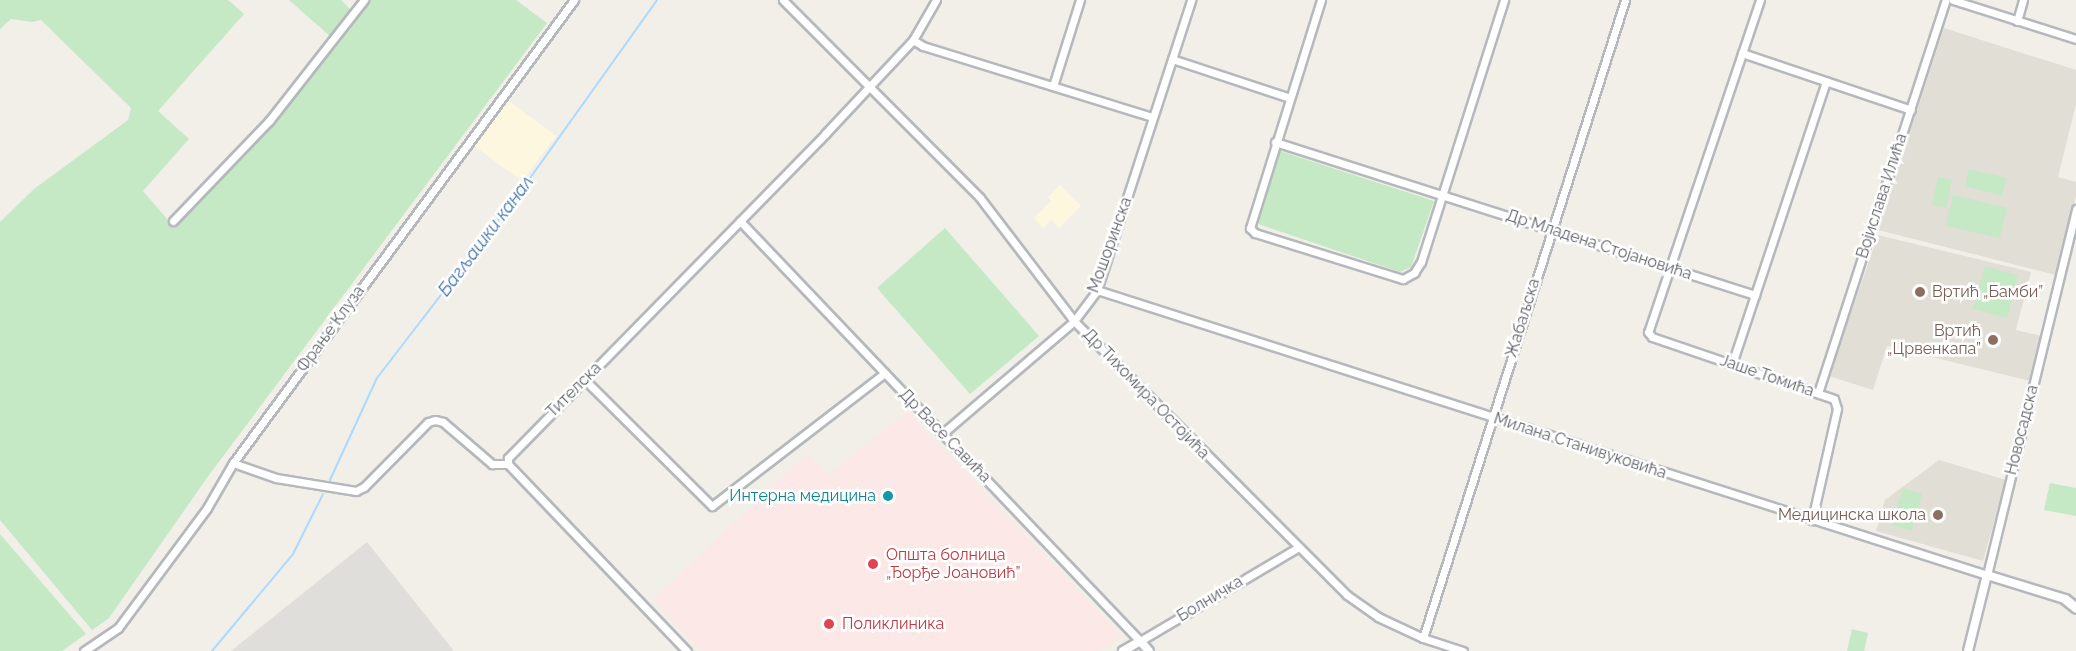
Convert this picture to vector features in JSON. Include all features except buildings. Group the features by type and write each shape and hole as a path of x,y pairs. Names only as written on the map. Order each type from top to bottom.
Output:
{"main road":[{"path":"2065,599 2076,597"},
{"path":"2065,599 2076,608"}],"street":[{"path":"173,221 269,121 364,0"},
{"name":"Фрање Клуза","path":"84,651 118,628 207,508 232,463 574,0"},
{"name":"Тителска","path":"508,464 508,458 913,40 936,0"},
{"path":"1053,86 1080,0"},
{"name":"Мошоринска","path":"943,433 1074,321 1097,290 1191,0"},
{"path":"1321,0 1250,228 1255,233 1403,279 1414,273 1421,262 1504,0"},
{"name":"Жабаљска","path":"1423,638 1626,0"},
{"path":"1669,267 1760,0"},
{"name":"Војислава Илића","path":"1818,393 1946,0"},
{"path":"1953,0 2076,39"},
{"path":"2017,21 2023,0"},
{"path":"787,2 870,85"},
{"path":"913,40 923,46 1152,117"},
{"path":"1742,53 1911,110"},
{"path":"1172,59 1290,98"},
{"path":"1732,364 1826,81"},
{"name":"Др Тихомира Остојића","path":"870,85 980,198 1074,321 1297,548 1358,604 1378,617 1423,638 1463,651"},
{"name":"Др Младена Стојановића","path":"1275,142 1755,295"},
{"name":"Новосадска","path":"1968,651 2076,209"},
{"name":"Др Васе Савића","path":"740,221 1149,651"},
{"name":"Јаше Томића","path":"1669,267 1648,326 1650,335 1834,399 1837,406 1812,520"},
{"name":"Милана Станивуковића","path":"1097,290 1492,418 2065,599"},
{"path":"585,380 708,504 716,505 885,373"},
{"path":"232,463 276,478 356,491 364,487 429,422 435,420 443,422 492,465 508,464 687,651"},
{"name":"Болничка","path":"1123,651 1297,548"}],"shaded area":[{"path":"1944,28 2076,70 2076,104 2058,177 2076,182 2076,196 2056,275 1878,230"},
{"path":"506,99 556,136 522,181 473,145"},
{"path":"1060,185 1081,206 1059,228 1051,220 1043,228 1034,218 1051,201 1048,197"},
{"path":"1878,235 2031,272 2016,330 2041,336 2030,381 1887,346 1873,390 1829,376"},
{"name":"Општа болница „Ђорђе Јоановић”","path":"907,412 1123,637 1100,651 702,651 653,600 807,453 828,475"},
{"name":"Медицинска школа","path":"1939,460 2006,480 1983,561 1876,531 1885,500"},
{"path":"367,542 454,651 231,651"}],"green space":[{"path":"0,0 228,0 244,14 158,111 189,139 143,191 173,226 277,117 330,53 354,12 364,0 516,0 547,23 209,475 109,618 92,630 0,520 0,222 34,189 128,120 131,108 41,20 32,22 11,19 0,29"},
{"path":"289,0 341,0 350,9 332,38"},
{"path":"1280,151 1434,201 1411,267 1400,272 1258,224"},
{"path":"1969,169 2006,178 2002,196 1965,186"},
{"path":"1938,177 1952,180 1946,208 1932,205"},
{"path":"1953,195 2007,208 2000,238 1946,226"},
{"path":"945,228 1039,336 970,394 877,288"},
{"path":"1985,266 2018,275 2007,318 1973,309"},
{"path":"2050,483 2076,488 2076,516 2044,510"},
{"path":"1903,488 1922,494 1912,531 1892,525"},
{"path":"0,534 86,634 62,651 0,651"},
{"path":"1852,629 1868,633 1864,651 1847,651"}],"waterway":[{"name":"Багљашки канал","path":"330,480 377,378 518,195 657,0"},
{"name":"Багљашки канал","path":"212,651 293,554 323,494"}],"place":[{"name":"Вртић „Бамби”","path":"1920,292"},
{"name":"Вртић „Црвенкапа”","path":"1993,340"},
{"name":"Интерна медицина","path":"888,496"},
{"name":"Медицинска школа","path":"1938,515"},
{"name":"Општа болница „Ђорђе Јоановић”","path":"873,564"},
{"name":"Поликлиника","path":"829,624"}]}
